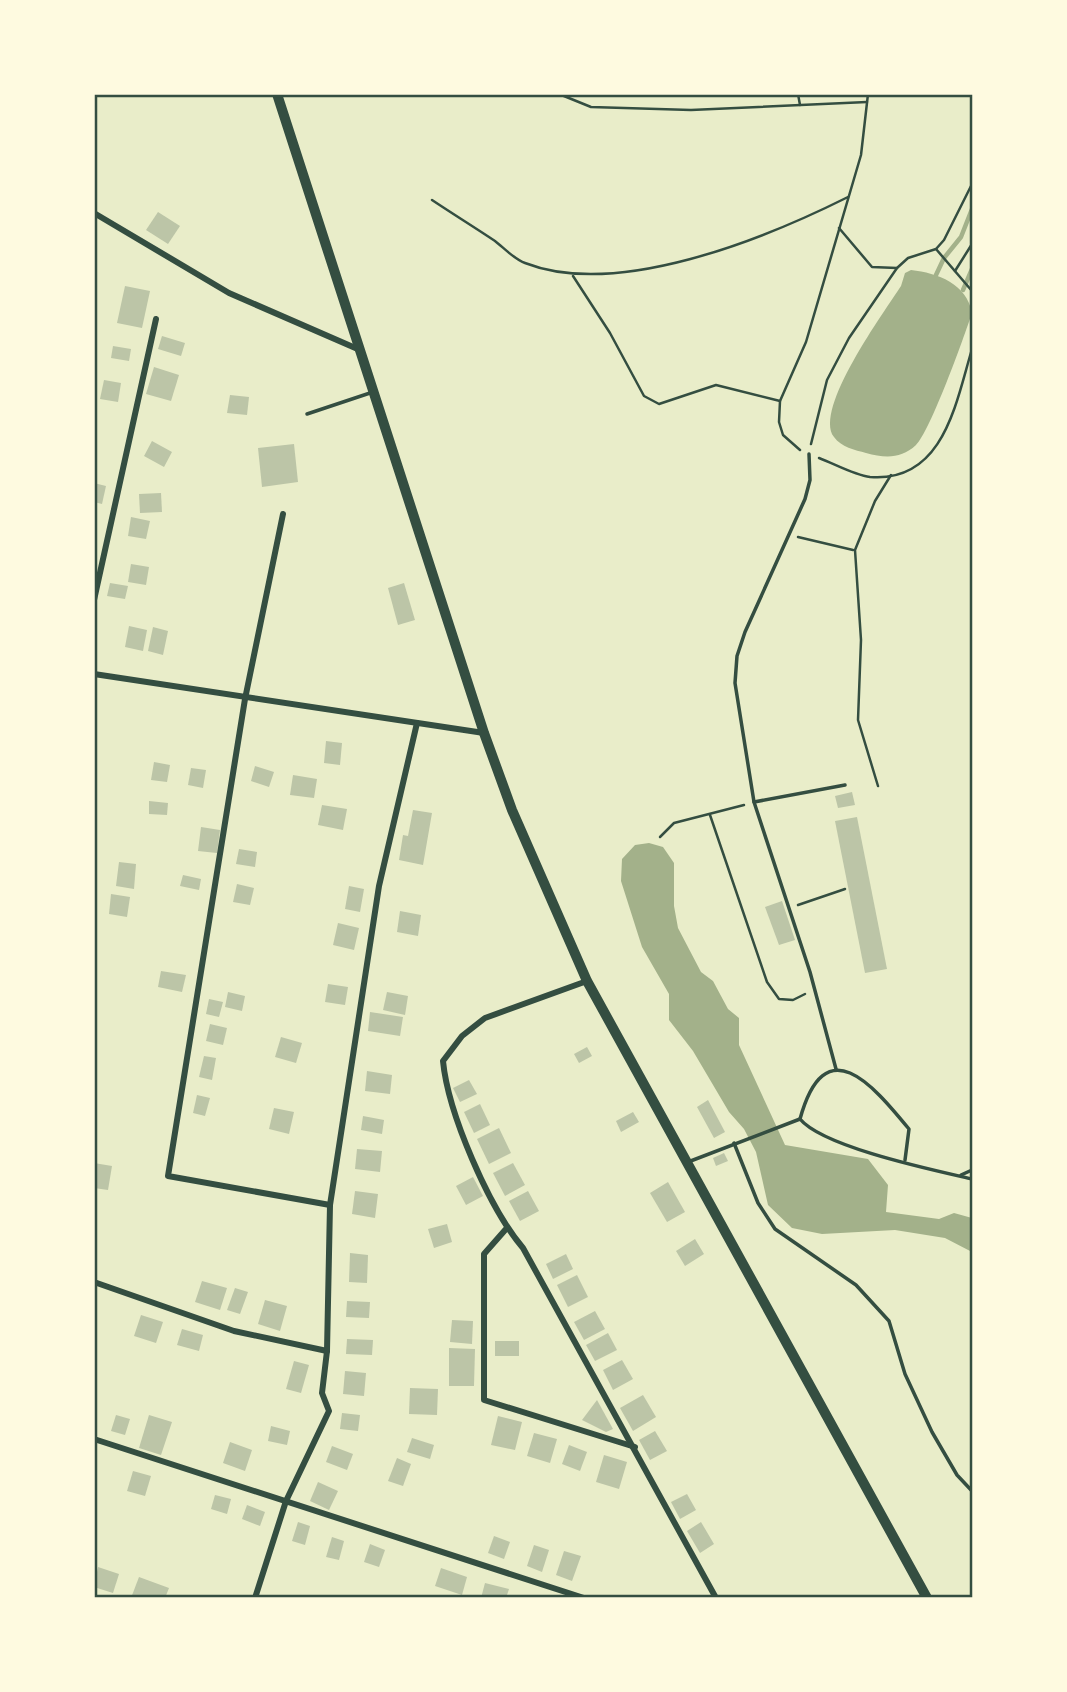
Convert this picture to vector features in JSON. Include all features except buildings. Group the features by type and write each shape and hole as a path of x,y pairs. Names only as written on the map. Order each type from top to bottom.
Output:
{"main road":[{"path":"277,94 484,733 512,810 587,981 927,1598"}],"street":[{"path":"94,213 229,293 360,350"},
{"path":"94,600 156,319"},
{"path":"283,514 245,699 168,1177 330,1205"},
{"path":"94,674 245,699 484,733"},
{"path":"255,1598 286,1501 329,1410 322,1393 327,1351 330,1205 379,886 417,723"},
{"path":"587,981 485,1018 462,1036 443,1061 445,1088 506,1229 523,1248 716,1598"},
{"path":"506,1229 484,1254 484,1400 635,1447"},
{"path":"94,1282 234,1331 327,1351"},
{"path":"94,1439 584,1598"}],"lane":[{"path":"307,414 374,391"},
{"path":"809,454 807,489 762,589 737,656 735,683 754,802 810,972 836,1069"},
{"path":"754,802 845,785"},
{"path":"800,1119 806,1097 815,1080 827,1071 836,1069 858,1077 881,1095 909,1129 905,1160"},
{"path":"686,1163 800,1119"},
{"path":"800,1119 807,1127 855,1149 972,1179"},
{"path":"733,1143 758,1203 775,1229 856,1285 889,1321 905,1374 932,1432 957,1475 972,1491"},
{"path":"959,1176 972,1170"}],"path":[{"path":"559,94 591,107 691,110 867,102"},
{"path":"798,94 800,105"},
{"path":"868,94 861,155 806,342 780,401 779,422 783,435 794,446 809,454 869,477 891,475 916,466 936,449 954,413 972,349"},
{"path":"809,454 822,394 836,358 897,268 908,258 936,249 954,223 972,184"},
{"path":"432,200 523,262 573,275 597,276 695,258 794,224 848,197"},
{"path":"839,228 872,267 897,268"},
{"path":"955,271 972,244"},
{"path":"936,249 972,291"},
{"path":"573,275 610,333 644,396 659,404 716,385 780,401"},
{"path":"878,786 859,720 861,640 855,550 875,501 891,475"},
{"path":"788,535 855,550"},
{"path":"660,837 674,823 710,816 754,802"},
{"path":"710,816 768,982 779,999 793,1000 805,994 812,986 810,972"},
{"path":"790,907 845,889"}],"shaded area":[{"path":"911,270 941,277 958,287 972,313 922,437 905,453 892,456 873,455 848,448 834,437 830,423 833,405 867,337 901,286 905,273"},
{"path":"649,843 663,847 674,863 674,906 678,928 701,972 713,981 728,1009 739,1018 739,1045 785,1145 868,1159 888,1185 886,1212 939,1219 954,1213 972,1218 972,1252 945,1238 895,1230 822,1234 792,1228 768,1205 756,1152 693,1051 669,1020 669,994 642,947 621,881 622,859 635,845"}],"waterway":[{"path":"936,275 944,258 961,237 972,209"},
{"path":"963,290 972,269"}]}
